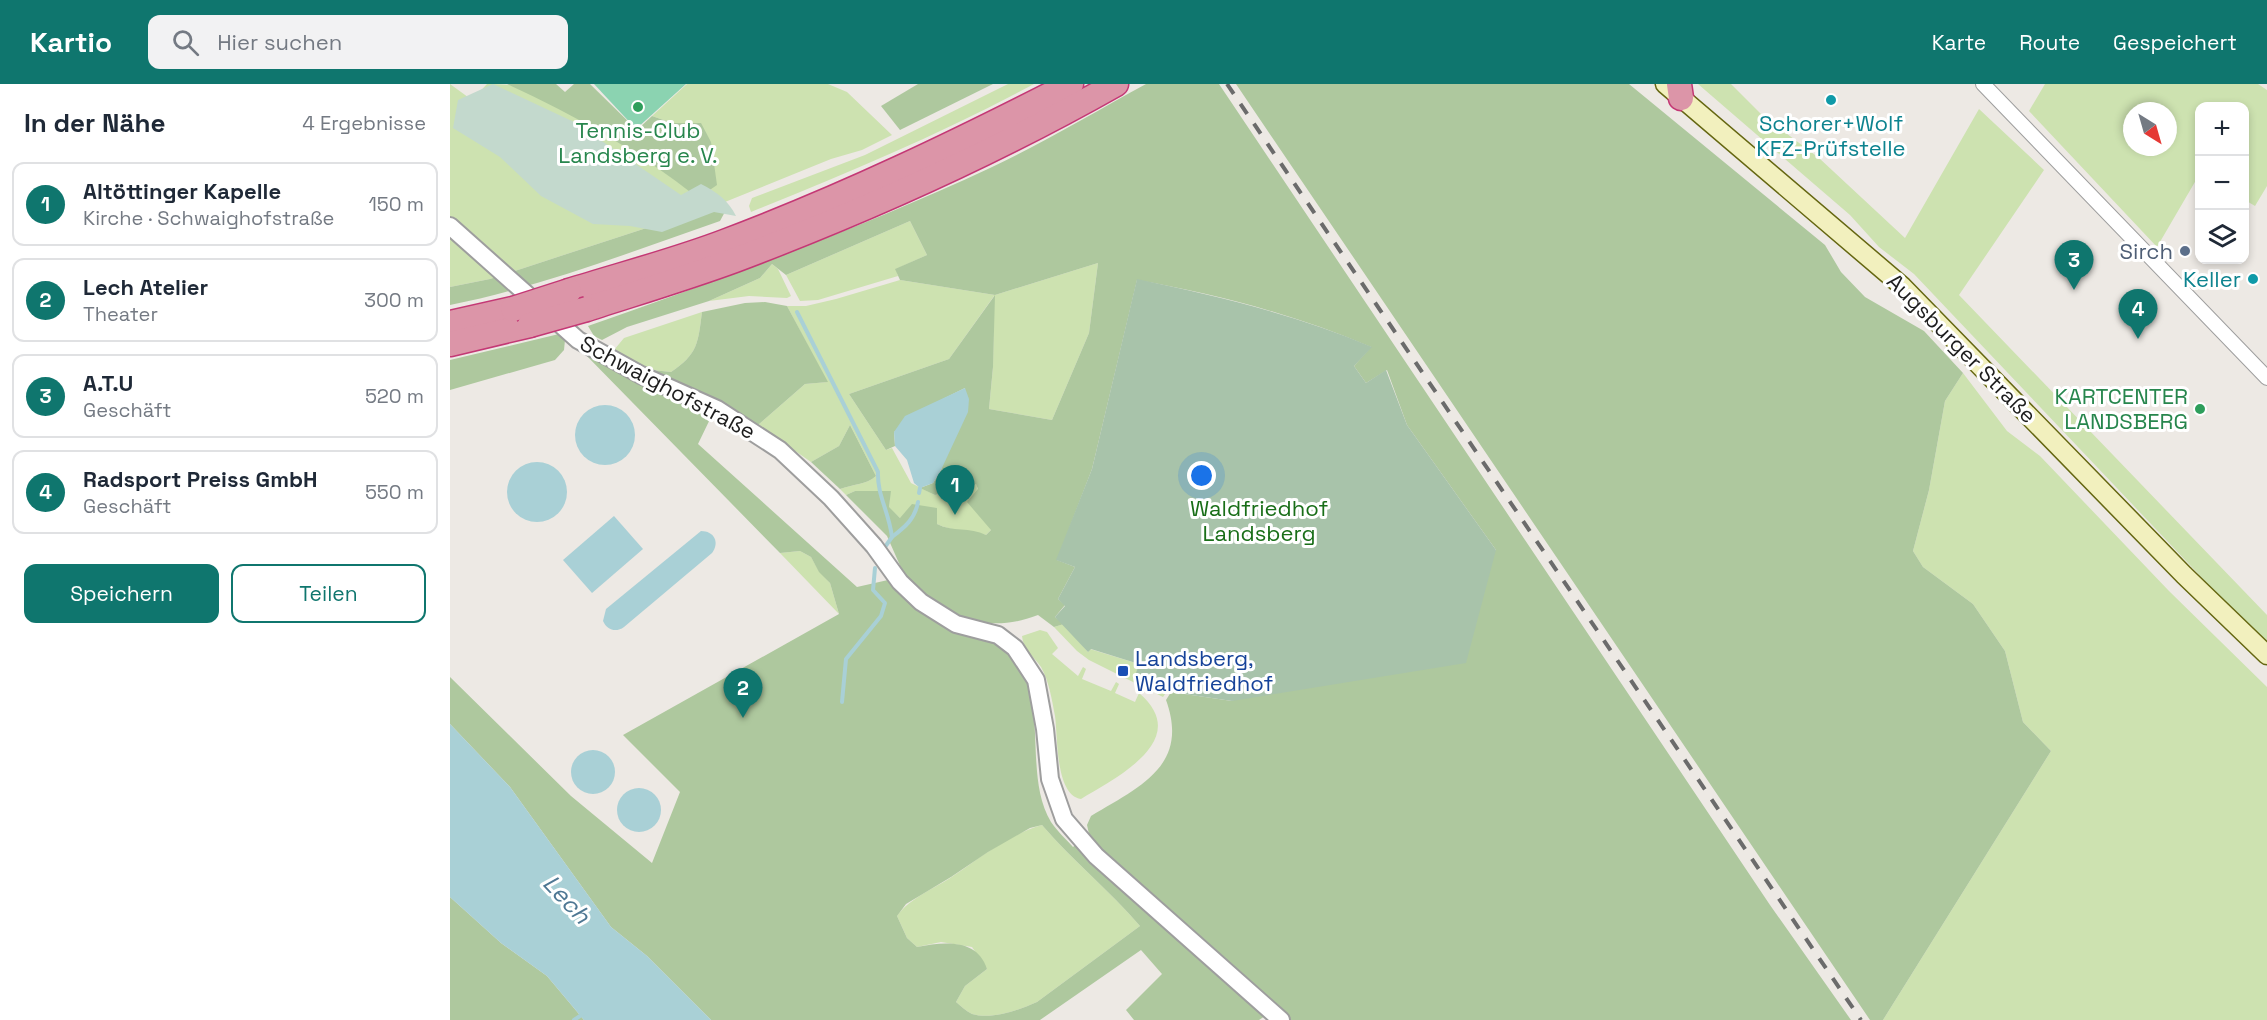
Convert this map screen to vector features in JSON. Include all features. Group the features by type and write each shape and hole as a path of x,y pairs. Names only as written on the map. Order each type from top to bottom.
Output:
{"highway":[{"path":"450,323 513,309 723,242 868,183 981,131 1071,84"},
{"path":"450,344 530,326 734,261 876,203 989,151 1116,84"}],"main road":[{"name":"Augsburger Straße","path":"1675,89 1902,286 2184,575 2267,655"}],"street":[{"path":"1983,84 2267,378"},
{"name":"Schwaighofstraße","path":"450,226 578,340 641,375 717,409 780,450 831,498 874,546 900,582 921,602 956,624 998,635 1010,643 1024,658 1036,680 1050,778 1064,819 1096,856 1281,1020"}],"green space":[{"path":"450,84 472,100 487,84 510,85 535,94 608,134 698,197 701,123 672,123 652,116 687,84 828,84 847,92 892,135 862,150 831,159 720,204 490,279 450,287"},
{"path":"493,84 574,122 681,195 701,184 707,187 726,201 736,216 714,212 662,232 630,226 593,224 541,196 500,157 453,128 458,100"},
{"path":"507,84 556,84 565,92 574,84 590,84 637,130 652,116 672,123 701,123 711,142 717,185 698,198 653,165 606,135"},
{"name":"Tennis-Club Landsberg e. V.","path":"594,84 686,84 636,129"},
{"path":"918,84 993,84 900,130 881,106"},
{"path":"1008,84 1034,84 895,152 751,212 749,206 752,198 865,155"},
{"path":"1146,84 1219,84 1770,905 1851,1020 1270,1020 1265,1016 1259,1020 1134,1020 1126,1010 1162,974 1141,950 1040,1020 711,1020 647,956 611,927 510,787 450,724 450,677 571,796 652,863 680,792 623,735 839,614 830,583 819,572 811,557 800,551 780,553 582,351 712,415 698,444 857,587 888,580 903,591 973,628 1004,649 1016,662 1026,679 1034,719 1038,783 1043,803 1051,822 1073,847 1089,834 1087,825 1091,816 1142,784 1156,772 1165,758 1171,742 1172,723 1166,700 1171,692 1232,701 1496,550 1407,425 1387,370 1366,383 1354,366 1371,347 1285,315 1197,292 1137,280 1092,469 1057,560 1075,567 1058,599 1065,605 1055,617 1064,624 1054,627 1038,615 1017,621 980,622 947,610 931,600 900,573 902,570 887,536 846,495 855,491 891,491 889,507 900,518 912,504 937,508 937,524 943,526 986,535 991,530 967,502 978,489 976,484 935,495 920,488 933,483 941,470 965,388 939,401 894,432 895,446 886,450 849,394 949,359 995,295 900,280 895,269 927,255 910,221 786,275 772,264 760,278 709,301 627,327 602,340 594,336 588,326 740,271 891,212 1010,158","holes":["1098,263 1089,333 1052,420 989,409 995,295","1042,825 1140,926 1037,1002 997,1015 972,1014 956,1002 965,986 987,969 982,959 976,952 958,944 917,947 907,938 897,916 906,904 988,852 1030,828"]},
{"path":"1236,84 1629,84 1825,245 1841,272 1865,297 1924,331 1963,373 1945,401 1929,490 1913,551 1923,567 1973,604 2005,651 2023,722 2051,751 1883,1020 1870,1020"},
{"path":"1698,84 1731,84 1762,115 1819,158 1905,238 1979,109 2044,170 1959,295 2267,615 2267,641 2206,582 1914,274 1879,247 1850,215"},
{"path":"2045,84 2258,84 2267,90 2267,186 2255,206 2249,202 2249,102 2195,102 2195,182 2157,247 2029,111"},
{"path":"720,204 727,208 720,221 553,278 450,305 450,287 490,279"},
{"path":"910,221 927,255 896,269 898,276 818,300 800,301 786,275"},
{"path":"1098,263 1089,333 1052,420 989,409 993,367 994,296 949,359 849,394 886,450 892,448 911,483 935,495 976,483 991,530 986,535 954,530 937,524 937,508 900,518 889,508 890,491 855,491 846,495 840,489 864,483 876,476 850,425 839,446 811,462 758,425 805,384 827,382 787,306 806,306 900,280 995,295"},
{"path":"772,264 778,269 791,296 787,298 749,296 709,301 760,278"},
{"name":"Waldfriedhof Landsberg","path":"1137,279 1256,307 1315,325 1372,347 1354,366 1366,383 1386,370 1407,425 1496,550 1466,663 1232,701 1171,692 1136,673 1139,664 1091,649 1088,652 1055,617 1065,606 1058,599 1075,567 1056,560 1092,469"},
{"path":"765,302 787,306 828,382 805,384 758,425 643,369 671,372 680,366 692,353 698,340 702,312 745,303"},
{"path":"702,312 698,340 692,353 671,372 643,369 614,350 624,338"},
{"path":"559,334 565,340 564,350 555,360 450,390 450,360"},
{"path":"1963,373 2007,431 2040,456 2169,591 2267,687 2267,1020 1883,1020 2051,751 2023,722 2005,651 1973,604 1923,567 1913,551 1929,490 1945,401"},
{"path":"850,425 876,476 864,483 840,489 811,462 839,446"},
{"path":"800,551 811,557 819,571 830,583 839,614 780,553"},
{"path":"1064,624 1088,652 1090,649 1139,664 1137,673 1168,690 1163,697 1089,660 1054,627"},
{"path":"1040,630 1047,632 1058,648 1052,654 1078,676 1083,667 1086,669 1082,679 1111,691 1116,682 1119,684 1115,693 1135,702 1139,693 1154,710 1158,726 1154,742 1143,756 1129,769 1081,799 1073,795 1066,787 1062,777 1055,716 1048,684 1044,672 1023,641 1022,636"},
{"path":"1042,825 1140,926 1037,1002 997,1015 972,1014 956,1002 965,986 987,969 972,947 941,942 917,947 907,938 897,916 916,898 996,847 1018,834"},
{"path":"450,897 501,943 547,976 584,1020 450,1020"}],"water":[{"path":"965,388 969,399 968,412 933,483 920,488 914,483 907,460 895,446 894,432 905,416"},
{"path":"599,405 611,405 627,413 633,423 635,435 633,447 627,457 611,465 599,465 583,457 575,441 575,429 583,413"},
{"path":"531,462 543,462 559,470 565,480 567,492 565,504 559,514 543,522 531,522 515,514 507,498 507,486 515,470"},
{"path":"614,516 643,549 592,593 563,560"},
{"path":"701,531 706,531 714,538 715,545 712,553 624,627 612,630 607,627 603,621 606,609"},
{"name":"Lech","path":"450,724 510,787 611,927 647,956 711,1020 584,1020 547,976 501,943 450,897"},
{"path":"593,750 608,757 615,772 608,787 593,794 578,787 571,772 578,757"},
{"path":"639,788 654,795 661,810 654,825 639,832 624,825 617,810 624,795"}],"waterway":[{"path":"797,312 878,472 879,488 892,537 885,547"},
{"path":"919,493 920,488"},
{"path":"892,537 912,518 918,502"},
{"path":"842,702 846,659 881,616 885,603 873,590 875,568"},
{"path":"574,1020 583,1014"}],"railway":[{"path":"1227,84 1861,1020"}],"place":[{"name":"Schorer+Wolf KFZ-Prüfstelle","path":"1831,100"},
{"name":"Tennis-Club Landsberg e. V.","path":"638,107"},
{"name":"Sirch","path":"2185,251"},
{"name":"Keller","path":"2253,279"},
{"name":"A.T.U","path":"2074,290"},
{"name":"Radsport Preiss GmbH","path":"2138,339"},
{"name":"KARTCENTER LANDSBERG","path":"2200,409"},
{"name":"Altöttinger Kapelle","path":"955,515"},
{"name":"Landsberg, Waldfriedhof","path":"1123,671"},
{"name":"Lech Atelier","path":"743,718"}]}
